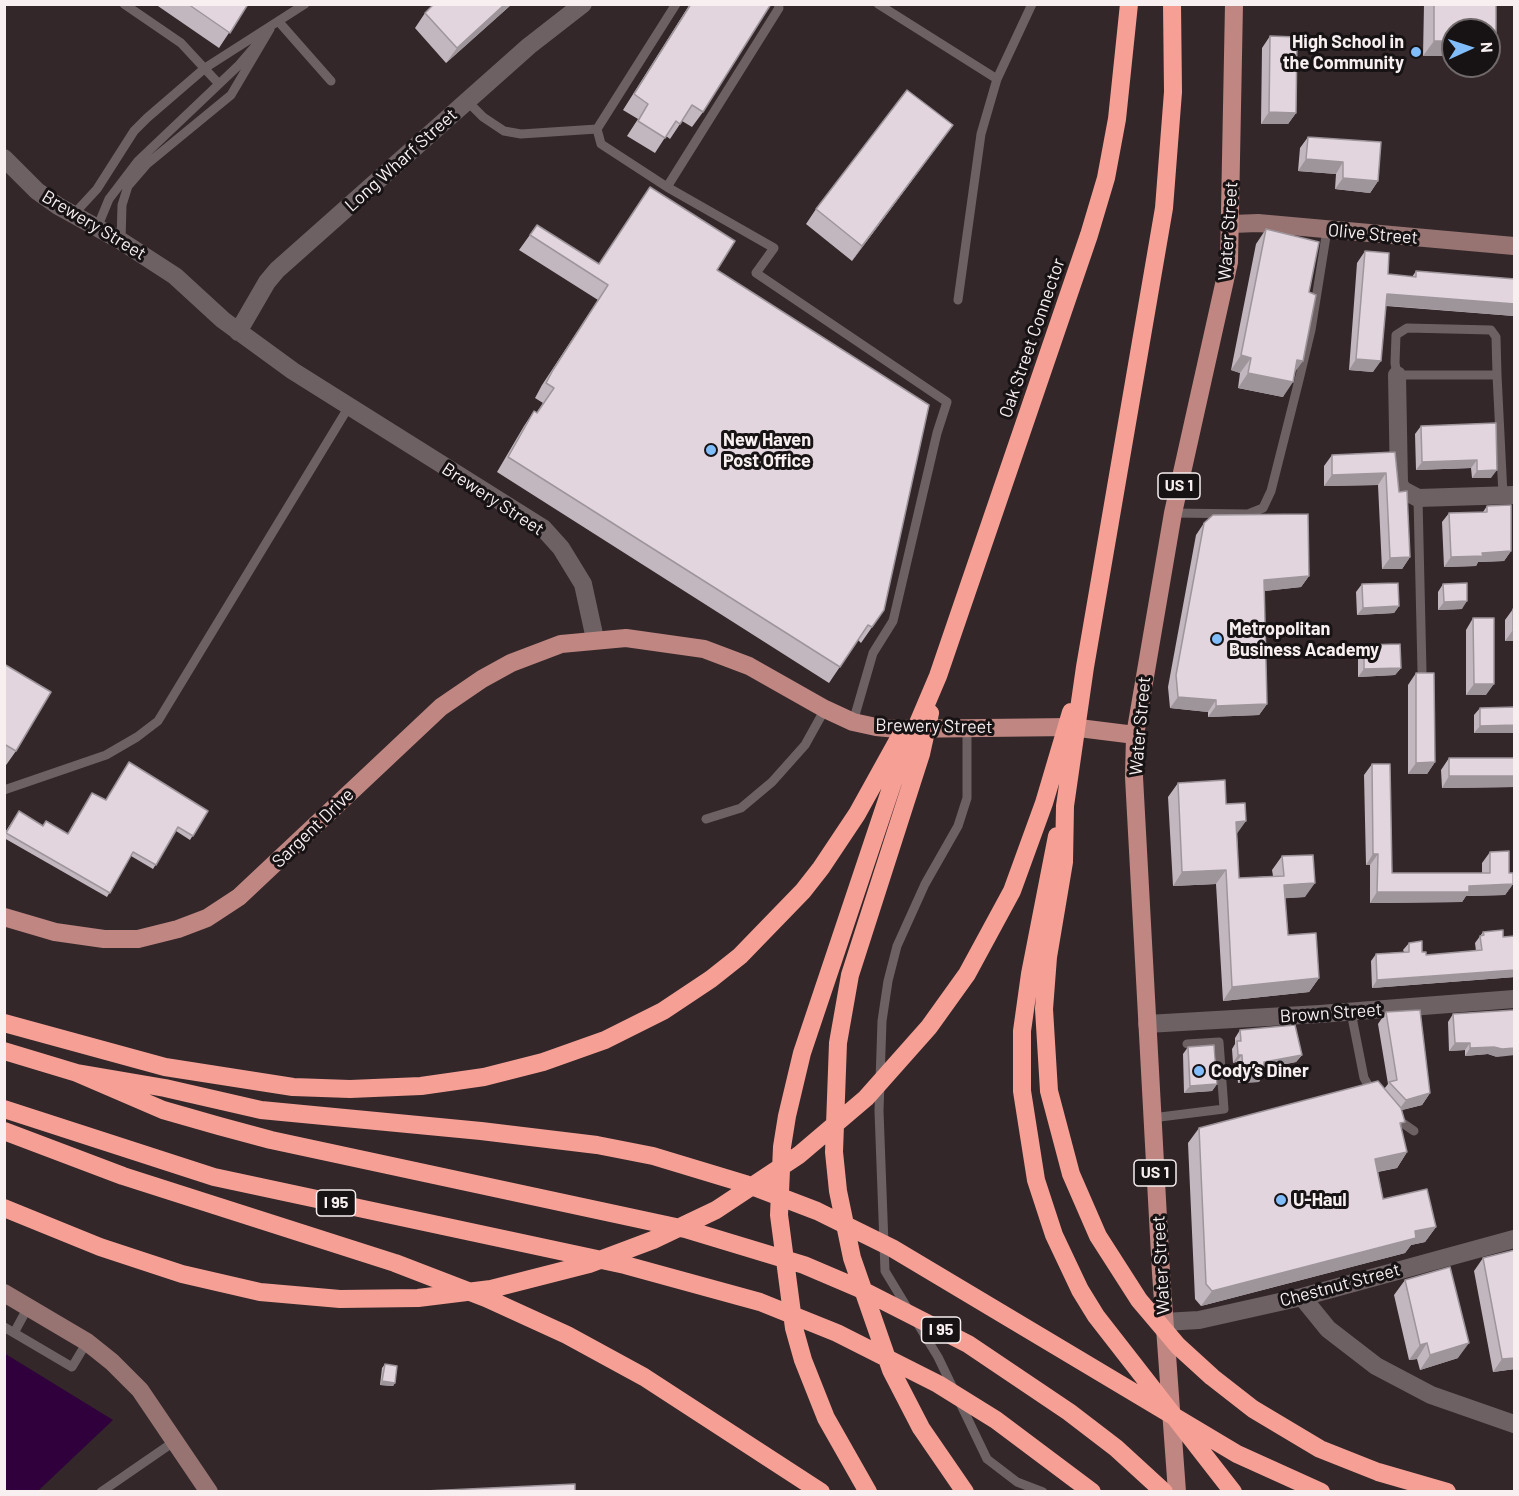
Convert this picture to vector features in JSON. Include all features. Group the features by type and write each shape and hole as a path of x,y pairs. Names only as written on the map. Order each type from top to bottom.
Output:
{"highway":[{"name":"Oak Street Connector","path":"938,676 1098,206 1119,110 1129,4"},
{"path":"1172,4 1172,118 1164,208 1085,667 1065,806 1050,862 1022,1031 1025,1121 1036,1179 1044,1205 1066,1262 1096,1316 1233,1491"},
{"path":"4,1208 143,1262 182,1274 260,1292 378,1300 454,1294 530,1281 589,1264 653,1240 716,1210 776,1172 822,1137 866,1098 909,1051 947,1002 983,947 1012,891 1044,803 1085,667"},
{"path":"938,676 912,781 850,975 838,1043 834,1152 838,1191 852,1258 891,1370 921,1428 965,1491"},
{"path":"868,1491 826,1418 803,1360 783,1262 779,1180 787,1116 802,1053 893,782 938,676"},
{"path":"4,1023 165,1066 281,1086 390,1088 450,1083 515,1071 605,1040 663,1011 711,979 740,956 803,891 840,840 889,753 938,676"},
{"path":"1065,806 1064,862 1045,984 1044,1037 1055,1120 1079,1194 1098,1236 1139,1300 1158,1323 1212,1377 1270,1421 1347,1461 1447,1491"},
{"name":"I 95","path":"4,1051 77,1073 163,1110 272,1140 685,1229 804,1265 858,1288 968,1344 1069,1412 1116,1448 1164,1491"},
{"path":"77,1073 165,1088 261,1110 597,1145 653,1156 719,1175 817,1211 892,1248 1237,1454 1321,1491"},
{"name":"I 95","path":"4,1109 214,1177 673,1276 738,1295 801,1318 905,1366 996,1420 1092,1491"},
{"path":"4,1131 134,1179 395,1263 486,1298 606,1355 821,1491"}],"main road":[{"name":"Water Street","path":"1177,1491 1152,1118 1134,777 1135,735 1173,513 1229,262 1232,224 1234,4"},
{"name":"Olive Street","path":"1232,224 1515,246"},
{"name":"Brewery Street","path":"595,639 637,639 704,649 749,666 825,709 853,722 897,729 1071,727 1135,735"},
{"name":"Sargent Drive","path":"4,917 55,932 104,939 138,939 178,929 207,918 240,897 441,707 482,679 511,663 561,644 595,639"},
{"path":"4,1293 87,1342 112,1362 140,1390 209,1491"}],"street":[{"name":"Long Wharf Street","path":"238,332 263,288 277,270 530,45 583,4"},
{"name":"Brewery Street","path":"7,166 37,191 73,215 122,241 175,276 238,332 348,408 543,528 561,548 583,584 595,639"},
{"path":"1397,375 1399,484 1403,490 1418,498 1509,495"},
{"name":"Brown Street","path":"1147,1024 1351,1012 1515,999"},
{"name":"Chestnut Street","path":"1164,1322 1199,1320 1302,1297 1515,1239"},
{"path":"1302,1297 1328,1329 1376,1366 1431,1395 1515,1424"}],"lane":[{"path":"124,4 181,43 219,84"},
{"path":"73,215 107,175 134,131 205,68 305,4"},
{"path":"676,4 597,129 601,144 667,187 774,248 756,273 947,402 937,433 894,621 873,653 853,722"},
{"path":"667,187 779,9 778,4"},
{"path":"878,4 997,79"},
{"path":"958,300 981,134 997,79 1032,4"},
{"path":"275,24 331,81"},
{"path":"97,228 109,199 126,175 149,149 239,65 275,24"},
{"path":"122,241 122,206 128,186 147,164 231,94 275,24"},
{"path":"467,101 483,117 504,131 520,134 597,129"},
{"path":"1173,513 1248,514 1263,508 1271,491 1302,370 1327,230"},
{"path":"1497,375 1397,375 1395,339 1398,331 1407,328 1491,330 1496,337 1497,375 1509,495"},
{"path":"4,790 106,755 158,721 348,408"},
{"path":"1418,498 1422,671"},
{"path":"706,819 741,808 772,782 805,745 825,709"},
{"path":"967,728 968,769 964,807 958,826 925,884 897,946 888,981 882,1021 879,1111 885,1271 938,1357 987,1459 1017,1482 1043,1491"},
{"path":"1351,1012 1364,1078 1378,1100"},
{"path":"1152,1118 1224,1109 1218,1020"},
{"path":"1187,1044 1219,1042"},
{"path":"1386,1108 1414,1131"},
{"path":"14,1333 28,1307"},
{"path":"4,1327 72,1367 87,1342"},
{"path":"101,1491 175,1441"}],"shaded area":[{"path":"4,1353 113,1420 38,1491 5,1491"}],"building":[{"path":"188,4 248,4 230,33"},
{"path":"434,4 505,4 457,48 425,13"},
{"path":"691,4 771,4 703,112 692,105 680,124 676,121 665,138 638,121 648,104 634,94"},
{"path":"1434,4 1496,4 1496,18 1441,18 1441,41 1434,41"},
{"path":"1270,36 1297,37 1296,113 1269,112"},
{"path":"907,90 953,125 862,246 816,209"},
{"path":"1308,137 1381,142 1378,181 1343,178 1343,162 1306,159"},
{"name":"New Haven Post Office","path":"650,187 735,241 717,270 929,405 884,610 872,627 868,625 840,667 508,457 534,411 537,413 554,388 546,383 608,285 530,235 537,225 599,264"},
{"path":"1266,229 1319,242 1309,292 1316,295 1303,361 1297,360 1293,382 1248,373 1251,358 1241,355"},
{"path":"1365,251 1389,253 1388,274 1416,277 1416,271 1515,279 1515,304 1387,294 1381,361 1356,359"},
{"path":"1496,423 1497,470 1477,471 1477,460 1422,462 1421,426"},
{"path":"1395,452 1399,492 1407,491 1410,557 1390,558 1386,473 1332,475 1332,455"},
{"path":"1511,505 1511,551 1482,553 1483,556 1451,557 1449,513 1487,512 1487,506"},
{"name":"Metropolitan Business Academy","path":"1308,514 1309,576 1264,580 1267,704 1216,706 1216,700 1178,697 1176,675 1204,523 1213,515"},
{"path":"1398,583 1399,606 1363,608 1362,584"},
{"path":"1467,583 1467,601 1444,602 1443,584"},
{"path":"1513,609 1515,609 1515,630 1513,630"},
{"path":"1473,618 1494,618 1494,684 1474,684"},
{"path":"1400,644 1401,668 1364,669 1364,645"},
{"path":"4,664 51,692 16,751 4,744"},
{"path":"1416,673 1434,673 1435,762 1416,763"},
{"path":"1515,707 1515,725 1480,726 1480,708"},
{"path":"1449,758 1515,758 1515,776 1449,776"},
{"path":"129,762 208,811 193,836 178,827 156,865 133,852 110,893 6,833 19,811 43,826 46,821 68,834 92,793 106,800"},
{"path":"1372,764 1390,764 1392,873 1490,873 1490,852 1509,851 1509,873 1513,873 1513,884 1469,886 1469,892 1377,892 1378,854 1373,854"},
{"path":"1225,780 1226,804 1245,803 1246,821 1236,822 1239,878 1284,876 1282,856 1313,855 1315,883 1284,885 1288,935 1316,933 1319,978 1232,987 1226,870 1182,872 1178,783"},
{"path":"1503,930 1503,937 1515,936 1515,970 1377,980 1376,954 1409,952 1409,943 1422,941 1422,952 1426,952 1426,955 1482,950 1480,936 1484,935 1483,932"},
{"path":"1420,1010 1430,1093 1406,1100 1389,1082 1397,1080 1386,1012"},
{"path":"1515,1010 1515,1048 1470,1048 1470,1043 1455,1043 1453,1014"},
{"path":"1295,1025 1302,1055 1264,1062 1264,1074 1243,1076 1242,1055 1238,1055 1237,1041 1241,1041 1240,1030"},
{"path":"1214,1045 1217,1084 1190,1086 1188,1047"},
{"path":"1378,1081 1401,1108 1405,1122 1400,1123 1407,1152 1375,1159 1383,1199 1427,1189 1436,1227 1415,1231 1416,1238 1212,1291 1206,1284 1199,1128"},
{"path":"1515,1250 1515,1358 1502,1359 1483,1258"},
{"path":"1450,1267 1469,1343 1430,1355 1427,1343 1420,1345 1405,1280"},
{"path":"385,1364 397,1366 395,1383 382,1381"},
{"path":"575,1484 575,1491 425,1491"}],"place":[{"name":"High School in the Community","path":"1416,52"},
{"name":"New Haven Post Office","path":"711,450"},
{"name":"Metropolitan Business Academy","path":"1217,639"},
{"name":"Cody’s Diner","path":"1199,1071"},
{"name":"U-Haul","path":"1281,1200"}]}
